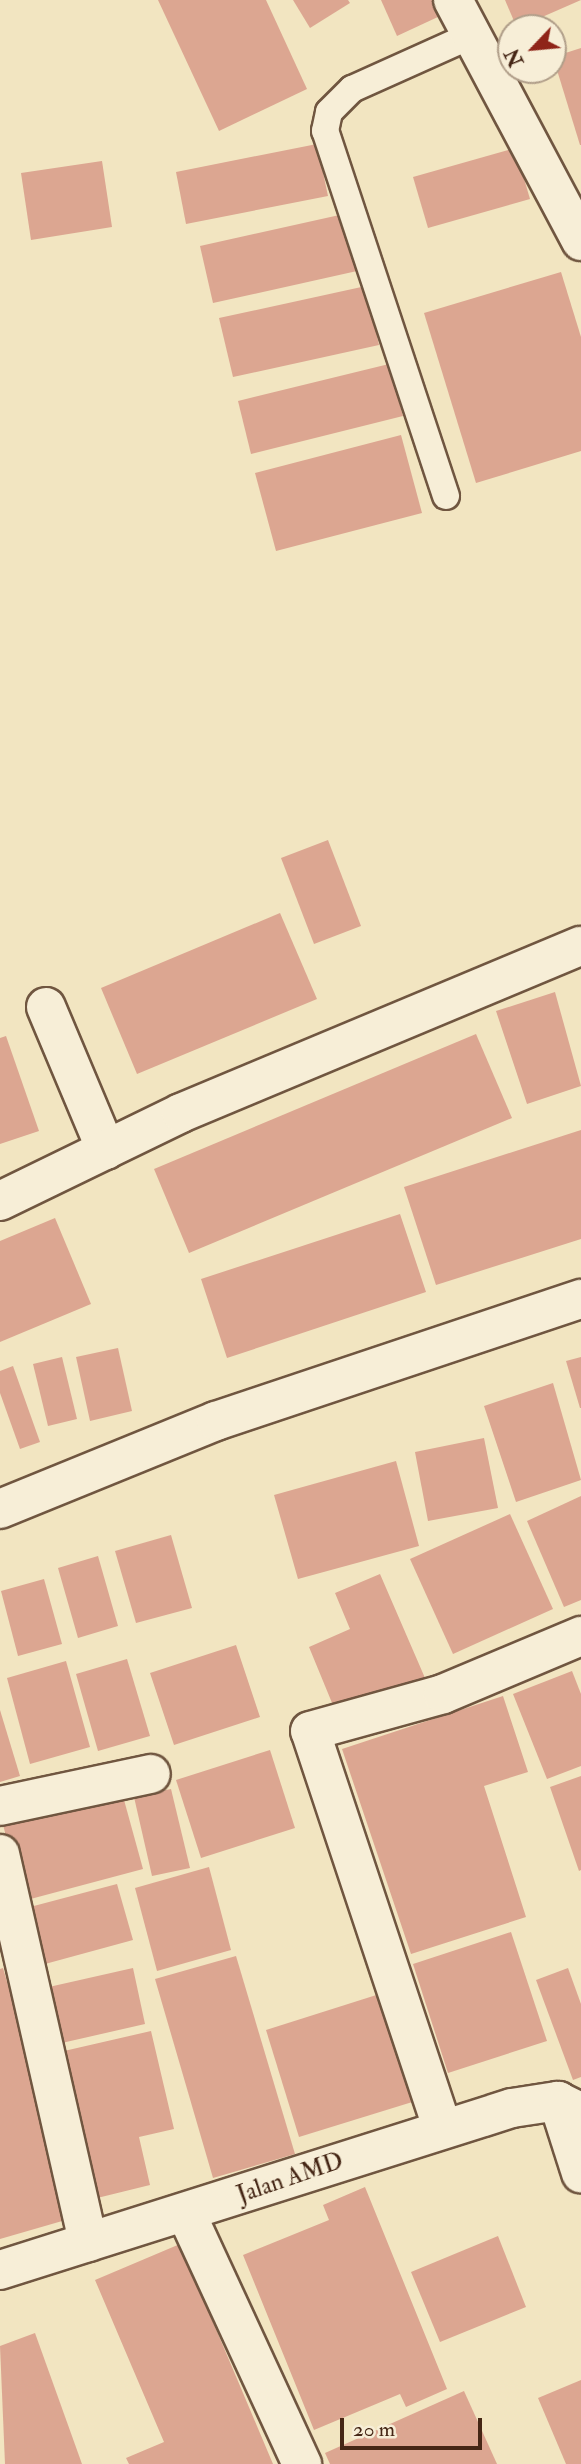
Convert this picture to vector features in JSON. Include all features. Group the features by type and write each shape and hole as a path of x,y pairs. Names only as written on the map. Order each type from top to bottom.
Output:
{"street":[{"path":"453,0 581,241"},
{"path":"0,1201 106,1150 581,946"},
{"path":"46,1007 106,1150"},
{"path":"0,1509 216,1421 581,1299"},
{"path":"442,2127 310,1731 443,1694 581,1636"},
{"path":"0,1806 151,1774"},
{"path":"0,1854 88,2242"},
{"path":"569,2107 581,2173"},
{"name":"Jalan AMD","path":"0,2270 186,2213 442,2127 569,2107"},
{"path":"186,2213 302,2464"}],"lane":[{"path":"446,496 325,131 329,112 352,89 470,36"}],"building":[{"path":"158,0 266,0 307,89 219,131"},
{"path":"293,0 348,0 350,3 310,28"},
{"path":"381,0 432,0 440,16 397,36"},
{"path":"505,0 581,0 549,14 511,14"},
{"path":"581,48 581,145 561,84 567,84 567,52"},
{"path":"317,144 328,196 186,224 176,172"},
{"path":"515,148 530,199 428,228 413,177"},
{"path":"102,161 112,227 31,240 21,173"},
{"path":"344,214 357,271 213,303 200,246"},
{"path":"561,272 581,337 581,451 476,483 424,313"},
{"path":"366,286 379,345 233,377 219,318"},
{"path":"389,364 403,416 251,454 238,401"},
{"path":"401,435 422,513 276,551 255,473"},
{"path":"328,840 361,926 314,944 281,858"},
{"path":"280,913 317,999 137,1074 101,988"},
{"path":"555,992 581,1086 527,1104 496,1011"},
{"path":"476,1034 512,1118 189,1253 154,1169"},
{"path":"6,1036 39,1131 0,1144 0,1038"},
{"path":"581,1130 581,1239 436,1285 404,1187"},
{"path":"400,1214 426,1292 227,1358 201,1279"},
{"path":"55,1218 91,1304 0,1342 0,1241"},
{"path":"118,1348 132,1411 90,1421 76,1357"},
{"path":"62,1357 77,1419 48,1426 33,1364"},
{"path":"581,1357 581,1408 580,1408 566,1361"},
{"path":"13,1366 40,1442 20,1449 0,1393 0,1371"},
{"path":"553,1383 581,1480 516,1502 484,1406"},
{"path":"484,1438 498,1508 428,1521 415,1452"},
{"path":"396,1461 419,1546 298,1579 274,1495"},
{"path":"581,1496 581,1600 564,1607 527,1521"},
{"path":"510,1514 553,1609 453,1654 410,1559"},
{"path":"171,1535 192,1608 136,1623 115,1551"},
{"path":"98,1556 118,1626 78,1638 58,1568"},
{"path":"380,1574 425,1678 337,1715 309,1647 350,1629 335,1593"},
{"path":"44,1579 62,1644 18,1656 1,1591"},
{"path":"236,1645 260,1717 174,1745 150,1673"},
{"path":"127,1659 150,1736 98,1751 76,1674"},
{"path":"66,1661 90,1747 30,1764 7,1678"},
{"path":"572,1671 581,1694 581,1766 547,1779 513,1694"},
{"path":"503,1696 528,1772 484,1786 526,1917 411,1954 342,1749"},
{"path":"0,1710 20,1776 0,1782"},
{"path":"270,1750 295,1828 201,1858 176,1780"},
{"path":"581,1776 581,1870 579,1871 550,1787"},
{"path":"121,1789 143,1869 23,1901 2,1821"},
{"path":"171,1789 190,1868 152,1876 134,1797"},
{"path":"209,1867 231,1950 157,1971 135,1888"},
{"path":"117,1884 133,1940 45,1964 30,1907"},
{"path":"511,1932 547,2041 448,2073 413,1964"},
{"path":"236,1956 295,2154 213,2178 155,1979"},
{"path":"3,1968 76,2217 0,2239 0,1969"},
{"path":"133,1968 145,2024 53,2045 40,1989"},
{"path":"568,1968 581,2004 581,2077 573,2080 536,1980"},
{"path":"389,1991 422,2099 299,2137 266,2030"},
{"path":"151,2031 174,2129 139,2137 150,2185 85,2201 51,2054"},
{"path":"365,2187 447,2389 406,2407 400,2394 314,2430 243,2255 329,2220 323,2205"},
{"path":"498,2236 526,2307 440,2342 411,2272"},
{"path":"180,2244 273,2464 129,2464 126,2458 164,2442 95,2280"},
{"path":"35,2333 82,2464 5,2464 0,2346"},
{"path":"581,2380 581,2464 566,2464 538,2398"},
{"path":"464,2391 497,2464 330,2464 325,2453"}]}
